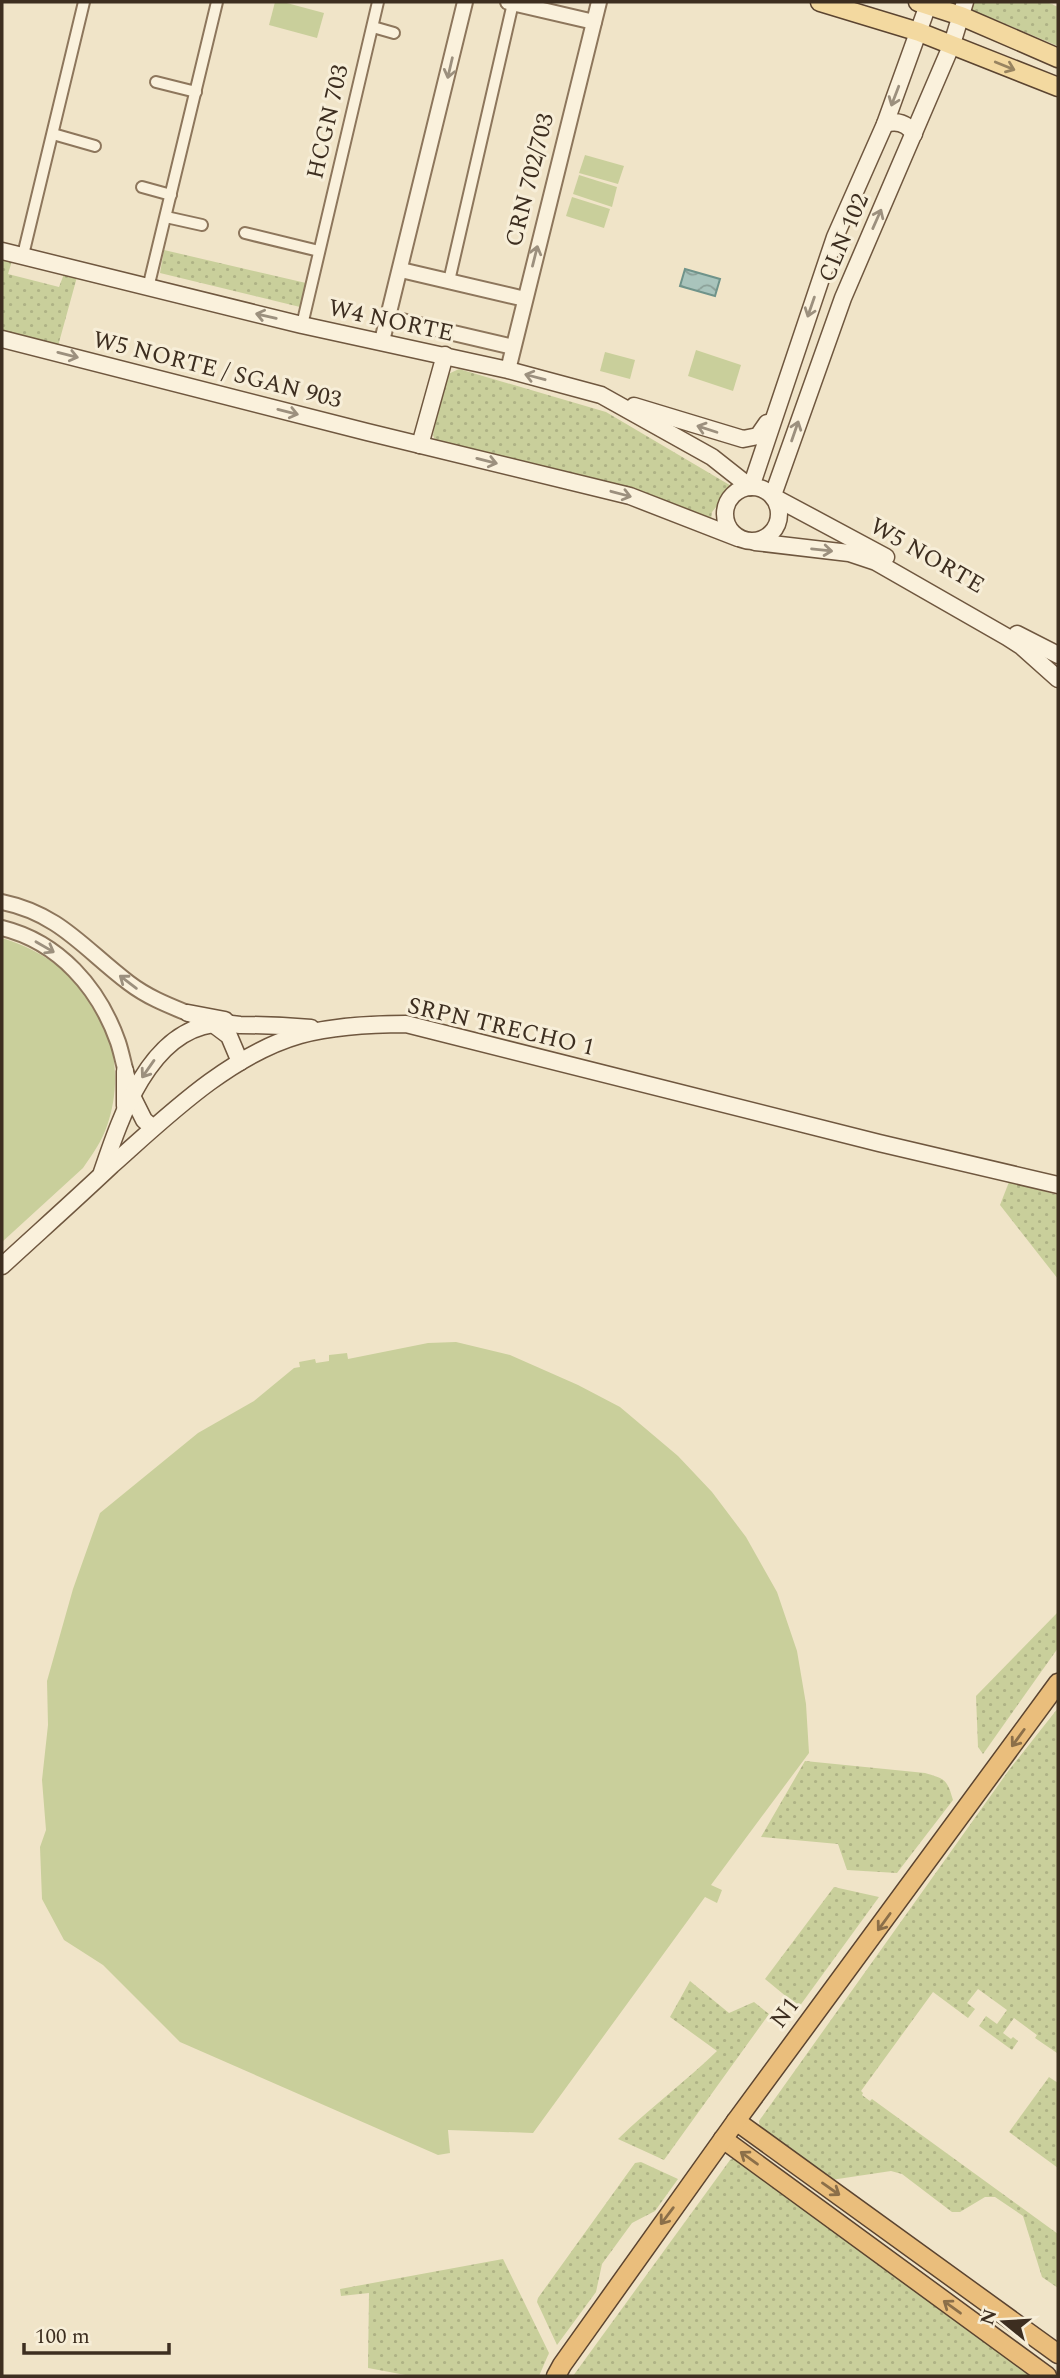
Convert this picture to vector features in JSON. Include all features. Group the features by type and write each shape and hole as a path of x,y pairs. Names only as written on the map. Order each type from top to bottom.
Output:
{"highway":[{"name":"N1","path":"556,2376 627,2271 1058,1683"},
{"path":"736,2121 1058,2354"},
{"path":"723,2139 1047,2376"},
{"path":"779,2180 792,2162"}],"main road":[{"path":"820,2 919,32 1058,88"},
{"path":"925,3 963,9 1058,58"},
{"name":"CLN 102","path":"750,487 835,237 885,124 919,32 925,3"},
{"name":"CLN 102","path":"773,496 843,298 952,44 963,9"},
{"path":"885,124 892,121 906,125 914,134"},
{"name":"W4 NORTE","path":"2,251 148,288 508,370 601,395 712,457 750,487"},
{"name":"W5 NORTE / SGAN 903","path":"2,339 630,496 738,537"},
{"path":"420,445 445,355"},
{"path":"789,370 814,377"},
{"path":"601,395 743,439 758,436 779,402"},
{"path":"755,541 763,539 776,528 780,511 773,496 758,487 750,487 738,490 725,509 731,532 738,537 755,541 849,553 876,562 1007,637 1058,679"},
{"name":"W5 NORTE","path":"773,496 1058,655"},
{"path":"188,1013 240,1025"},
{"path":"213,1024 229,1035 240,1062"},
{"path":"100,1176 132,1096 144,1074 160,1053 189,1032 213,1024 327,1029"},
{"name":"SRPN TRECHO 1","path":"2,1266 153,1128 191,1097 240,1062 266,1048 327,1029 406,1024 879,1143 1058,1185"},
{"path":"123,1119 125,1070"},
{"path":"132,1096 144,1120 153,1128"}],"street":[{"path":"23,256 84,2"},
{"path":"148,288 217,2"},
{"name":"HCGN 703","path":"302,324 378,2"},
{"path":"382,341 465,2"},
{"path":"449,281 511,2 594,22"},
{"name":"CRN 702/703","path":"508,370 599,2"},
{"path":"373,27 394,33"},
{"path":"156,82 196,92"},
{"path":"52,134 95,146"},
{"path":"142,187 171,195"},
{"path":"166,217 202,225"},
{"path":"245,233 319,251"},
{"path":"401,270 525,299"},
{"path":"389,318 513,347"},
{"path":"2,902 36,912 61,925 130,984 153,999 213,1024"},
{"path":"2,928 32,939 59,955 82,977 105,1012 119,1044 132,1096"}],"green space":[{"path":"275,2 324,13 317,38 269,25"},
{"path":"969,2 1047,2 1058,7 1058,46 967,8"},
{"path":"585,155 624,166 618,184 579,173"},
{"path":"579,175 617,187 612,207 573,194"},
{"path":"572,197 610,209 604,228 566,216"},
{"path":"164,250 306,283 300,307 160,273"},
{"path":"2,259 12,261 8,274 59,287 64,274 77,277 58,346 2,331"},
{"path":"696,350 741,365 733,391 688,376"},
{"path":"605,352 635,360 630,379 600,371"},
{"path":"459,369 606,412 733,487 712,512 710,526 631,490 435,440 433,435 446,375"},
{"path":"2,938 31,949 57,966 79,986 96,1009 108,1035 114,1064 114,1095 107,1126 83,1168 2,1242"},
{"path":"1009,1182 1058,1195 1058,1279 1000,1205"},
{"path":"456,1342 510,1355 620,1407 678,1456 712,1492 746,1537 777,1592 797,1651 806,1704 809,1753 711,1885 722,1890 717,1903 705,1897 533,2133 448,2130 450,2153 438,2155 180,2042 103,1965 64,1940 42,1899 40,1847 46,1830 42,1780 48,1725 47,1681 73,1589 100,1513 198,1433 254,1401 294,1368 300,1367 299,1362 315,1359 316,1363 329,1361 329,1355 347,1353 348,1359 428,1343"},
{"path":"1058,1612 1058,1648 983,1754 978,1747 976,1696"},
{"path":"1058,1708 1058,2052 1035,2038 1037,2035 1014,2018 1003,2033 1018,2041 1012,2050 979,2026 986,2016 997,2024 1007,2010 978,1989 967,2003 975,2009 968,2018 933,1992 861,2091 870,2101 872,2099 1058,2234 1058,2288 1042,2277 1023,2216 995,2197 985,2197 960,2212 952,2212 902,2174 891,2171 831,2180 760,2129 759,2121 1009,1770"},
{"path":"805,1761 925,1773 944,1781 953,1800 897,1873 847,1870 838,1844 761,1837"},
{"path":"834,1887 879,1897 799,2007 765,1979"},
{"path":"690,1981 729,2013 754,2002 769,2014 664,2160 618,2139 717,2051 670,2017"},
{"path":"1049,2077 1058,2083 1058,2168 1009,2132"},
{"path":"734,2158 1040,2376 573,2376"},
{"path":"641,2162 678,2179 655,2211 632,2223 602,2264 596,2292 557,2345 537,2302 538,2298 635,2163"},
{"path":"503,2259 549,2353 539,2376 411,2376 368,2368 369,2293 341,2296 340,2289"}],"water":[{"path":"685,269 720,279 715,296 680,286"}]}
